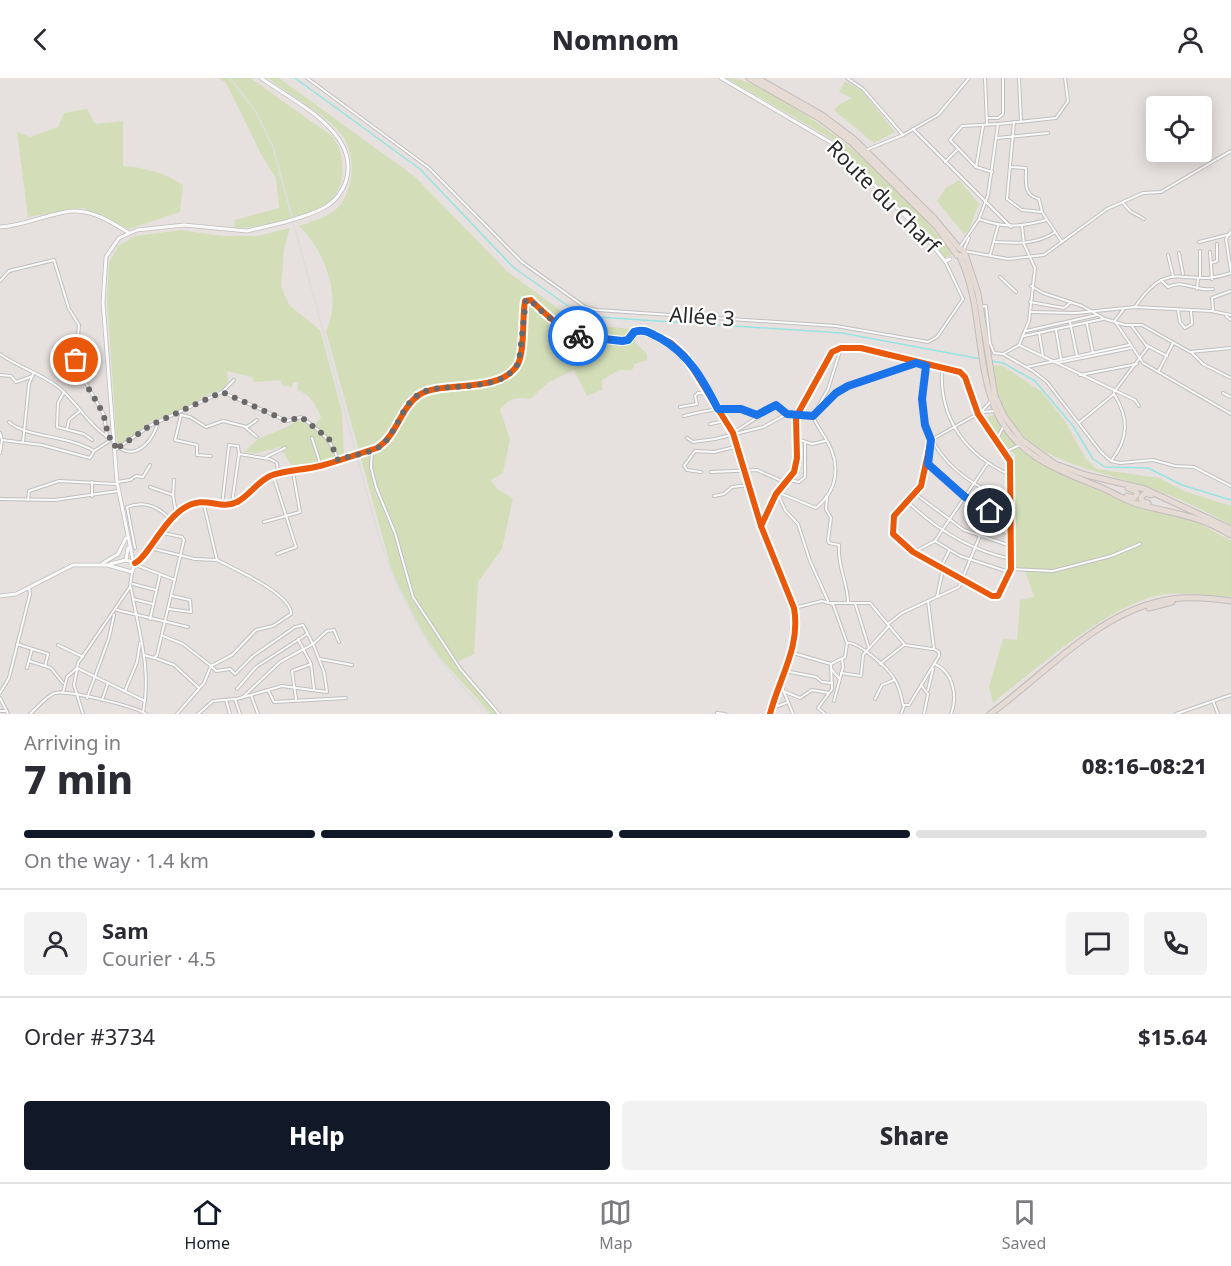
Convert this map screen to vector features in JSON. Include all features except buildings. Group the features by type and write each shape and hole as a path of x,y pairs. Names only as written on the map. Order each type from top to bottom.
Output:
{"highway":[{"path":"749,78 819,118 844,136 960,252"},
{"path":"758,78 822,115 866,150 934,219 960,252 975,282 992,400 1004,425 1020,445 1036,458 1130,498 1136,495 1134,490 1067,471"},
{"path":"987,366 999,406 1014,432 1037,453 1067,471 1136,504 1202,517"},
{"path":"1067,471 1145,489 1202,517 1231,535"},
{"path":"1202,517 1144,503 1141,497 1148,494 1231,529"},
{"path":"990,714 1079,643 1114,620 1170,599 1231,602"}],"street":[{"path":"135,548 117,491 105,338 104,265 111,248 129,233 184,225 247,231 285,222 324,209 336,199 347,179 346,151 334,130 261,78"},
{"name":"Allée 3","path":"307,78 429,168 522,262 591,309 836,326 928,342 937,337 963,299"},
{"name":"Route du Charf","path":"721,78 835,145 947,260"},
{"path":"847,78 863,89 903,135"},
{"path":"866,150 903,135 946,109 969,78"},
{"path":"976,167 987,118 985,78"},
{"path":"987,118 1003,114 1003,78"},
{"path":"1019,78 1021,122"},
{"path":"992,172 976,167 957,150 950,142 953,134 962,126 1056,118 1068,101 1065,78"},
{"path":"1014,122 1015,138 1007,188 1008,202 1022,210 1042,212"},
{"path":"998,124 986,202 960,252 947,260 963,299 978,306 986,306 993,350 1027,367 1047,382 1080,422 1098,449 1111,460 1125,464 1152,460 1175,466 1194,467 1231,486"},
{"path":"913,129 1011,227"},
{"path":"997,138 1048,133"},
{"path":"945,162 957,150"},
{"path":"960,252 1008,259 1031,258 1048,253 1107,209 1146,192 1166,190 1231,151"},
{"path":"1010,167 1026,168 1026,191 1031,197 1040,199 1042,212 1062,242"},
{"path":"1123,202 1130,211 1144,219"},
{"path":"0,227 25,224 74,211 94,214 129,233"},
{"path":"979,219 998,226 1011,227 1047,220"},
{"path":"990,256 998,226"},
{"path":"1003,354 1019,345 1026,331 1030,312 1031,286 1035,268 1024,244 1022,226"},
{"path":"994,242 1024,244 1042,241 1054,233"},
{"path":"1135,307 1147,291 1161,280 1183,274 1212,279 1231,272 1230,233 1199,242"},
{"path":"1211,263 1217,261 1217,244"},
{"path":"1197,289 1200,251"},
{"path":"1210,252 1212,279"},
{"path":"1179,253 1183,274"},
{"path":"1168,255 1173,276"},
{"path":"0,281 9,271 54,260 69,309 79,325 76,357 78,369 105,414 107,436"},
{"path":"1000,277 1016,292"},
{"path":"1161,280 1167,286 1182,283 1197,289 1213,289"},
{"path":"1031,286 1042,293 1071,302 1105,319 1142,325 1190,352 1203,364 1231,378"},
{"path":"1213,311 1212,298 1231,291"},
{"path":"128,571 149,547 158,532 183,508 203,501 222,505 239,501 261,481 273,475 321,466 372,450 384,443 412,402 421,393 481,385 515,368 519,361 526,300 531,300 538,310 559,322 566,333 571,335 622,341 628,340 634,332 644,330 669,342 690,362 733,433 739,446 761,526 794,608 796,628 791,652 770,714"},
{"path":"1030,302 1064,308 1071,302"},
{"path":"1030,312 1091,312 1135,307 1213,311 1231,320"},
{"path":"1115,322 1124,309"},
{"path":"1178,310 1180,322 1185,328 1192,324 1191,311"},
{"path":"1026,331 1097,315"},
{"path":"1226,316 1231,315"},
{"path":"1024,336 1105,319"},
{"path":"1070,321 1077,356"},
{"path":"1115,322 1140,360 1231,414"},
{"path":"1087,324 1093,354"},
{"path":"1131,325 1148,347 1167,356"},
{"path":"1056,330 1061,359"},
{"path":"1039,333 1043,356"},
{"path":"1158,372 1174,342"},
{"path":"1019,345 1115,393 1135,400 1139,406"},
{"path":"1057,363 1130,346"},
{"path":"1080,422 1115,393 1148,347"},
{"path":"813,416 828,389 841,348"},
{"path":"761,526 777,492 787,482 797,463 798,414 812,392 828,357 841,348 866,349 964,375 979,413 1010,461 1011,559 1010,571 999,595 996,597 989,595 913,552 896,539 892,529 894,516 917,494 928,464 931,440 922,408 926,366"},
{"path":"1190,352 1231,350"},
{"path":"0,354 33,375 51,382 113,440"},
{"path":"1027,367 1093,354"},
{"path":"813,416 836,393 848,386 916,363"},
{"path":"1080,375 1137,364"},
{"path":"942,369 943,399 954,428 976,455 987,464 1010,475"},
{"path":"0,375 11,376 16,382 33,375"},
{"path":"23,442 29,384 33,375"},
{"path":"115,450 158,422 181,414 222,392 234,380"},
{"path":"64,392 58,403 57,427 84,434 92,440"},
{"path":"222,392 287,421 301,417 329,439 338,460"},
{"path":"680,407 697,404 695,396 698,393 710,394"},
{"path":"1111,460 1122,444 1127,427 1124,413 1115,393"},
{"path":"1223,393 1231,397"},
{"path":"931,440 979,413 992,400"},
{"path":"733,433 757,415 776,405 787,414"},
{"path":"684,416 718,409 741,409 757,415"},
{"path":"67,429 69,420 80,410"},
{"path":"979,413 996,411"},
{"path":"181,414 206,427 223,421 245,427 257,437"},
{"path":"181,414 174,440 197,445 197,455 211,456"},
{"path":"687,438 693,442 703,441 763,427 787,414 813,416"},
{"path":"777,492 815,508 834,483 836,468 826,440 813,416"},
{"path":"245,427 256,420"},
{"path":"710,424 726,421"},
{"path":"9,422 24,431 61,437 94,451"},
{"path":"120,448 130,452 141,449 152,437 158,422"},
{"path":"996,441 1004,425"},
{"path":"0,433 2,440 0,453"},
{"path":"1010,448 1012,436"},
{"path":"312,438 321,466"},
{"path":"797,439 805,443 826,440"},
{"path":"2,440 23,442 90,458 94,451 113,440"},
{"path":"931,440 974,484 1011,501"},
{"path":"711,472 760,471 787,482 799,482 805,477 805,443"},
{"path":"222,505 229,445 238,446 239,454 232,503"},
{"path":"1005,452 1020,445"},
{"path":"701,472 687,470 684,466 696,451 714,452 739,446"},
{"path":"264,458 285,448"},
{"path":"372,450 371,467 376,487 395,533 413,597 461,670 499,714"},
{"path":"239,454 264,458 277,463 278,474"},
{"path":"928,464 965,497 990,511 1011,518"},
{"path":"913,552 924,549 934,542 987,464"},
{"path":"28,500 29,491 54,482 117,483 136,476 143,477 150,465"},
{"path":"264,522 301,511 293,472"},
{"path":"273,475 296,547 277,554"},
{"path":"174,480 173,495 176,514"},
{"path":"92,482 92,496"},
{"path":"714,496 722,495 732,487 749,485"},
{"path":"150,487 173,495"},
{"path":"0,499 28,500 92,496 117,491"},
{"path":"777,492 784,510 798,524 810,561 829,602 837,611 847,643 846,655 831,664 791,652"},
{"path":"917,494 949,521 980,537 1011,546"},
{"path":"827,495 826,509 831,518 828,540 829,543 838,545 837,559 847,588 848,603"},
{"path":"203,501 217,560"},
{"path":"908,502 942,531 975,549 1011,559"},
{"path":"135,563 126,536 127,507 143,503 159,510 170,519"},
{"path":"841,673 860,677 862,657 902,613 955,590 970,561 990,511"},
{"path":"995,529 1011,533"},
{"path":"155,657 163,636 183,538 158,532"},
{"path":"100,564 118,554 126,536"},
{"path":"934,542 970,561 1010,571 1053,571 1111,556 1140,544"},
{"path":"32,713 53,694 63,693 133,706 144,713 145,660 132,599 132,579 125,561 128,546"},
{"path":"149,547 180,556 217,560 282,595 291,613 273,626 256,630 232,655 211,666 200,688 177,714"},
{"path":"938,597 942,568 949,551"},
{"path":"107,565 125,561 135,563 175,580"},
{"path":"0,596 10,596 67,567 100,564 128,571"},
{"path":"150,619 159,575"},
{"path":"131,586 156,590"},
{"path":"63,693 64,683 77,668 131,586"},
{"path":"0,693 9,678 30,594 28,587"},
{"path":"169,609 191,612 190,600 172,596"},
{"path":"132,599 154,604"},
{"path":"794,608 819,601 873,604 905,645 934,649 939,654 935,664 920,684 910,704 904,706"},
{"path":"928,601 934,649"},
{"path":"855,603 869,648"},
{"path":"116,611 188,627"},
{"path":"87,698 116,611"},
{"path":"163,636 183,644 216,671 230,669 235,674 253,656 295,627 303,625 320,659 327,692 293,686 268,690 242,698 213,701 198,714"},
{"path":"242,698 269,670 332,630 336,631 339,642"},
{"path":"237,689 256,667 308,633"},
{"path":"298,639 311,664 314,689"},
{"path":"125,691 138,659 140,640"},
{"path":"847,643 854,642 880,664 894,680 904,706 901,714"},
{"path":"17,644 48,654 45,666"},
{"path":"58,645 83,657"},
{"path":"880,664 905,645"},
{"path":"27,668 32,649"},
{"path":"144,655 174,665 200,688"},
{"path":"138,659 145,660"},
{"path":"320,659 352,665"},
{"path":"834,701 842,659"},
{"path":"29,662 51,669 64,683"},
{"path":"296,699 293,670 311,664"},
{"path":"826,713 818,708 830,693 831,664"},
{"path":"935,664 942,668 952,682 954,706 951,714"},
{"path":"77,668 145,701"},
{"path":"77,668 74,685 83,714"},
{"path":"924,714 932,668"},
{"path":"831,669 839,678"},
{"path":"785,671 816,677 823,682 832,683"},
{"path":"875,699 882,685 894,680"},
{"path":"102,701 108,683"},
{"path":"920,684 928,690"},
{"path":"781,686 793,714"},
{"path":"268,690 273,702 296,699 327,701 346,698"},
{"path":"783,692 800,698 812,690 830,693"},
{"path":"251,695 258,714"},
{"path":"1176,714 1231,695"},
{"path":"133,706 136,697"},
{"path":"0,698 8,713"},
{"path":"226,699 230,714"},
{"path":"235,699 240,714"},
{"path":"1213,701 1218,714"},
{"path":"772,708 787,703"},
{"path":"1188,709 1190,714"},
{"path":"0,711 8,713"},
{"path":"717,713 725,714"}],"green space":[{"path":"219,78 250,78 332,136 341,154 342,175 336,194 329,202 289,220 256,227 234,228 235,220 279,208 276,178 261,154 226,83"},
{"path":"268,78 279,78 414,176 508,272 579,324 632,329 636,343 647,354 647,360 635,364 632,370 619,370 602,380 602,390 587,396 574,370 549,382 530,399 513,399 500,410 510,439 503,473 491,480 498,490 513,498 502,549 478,582 474,654 458,662 501,714 491,714 430,647 393,575 326,331 331,318 332,289 323,261 299,226 332,213 340,205 349,188 351,178 349,148 339,131 331,124"},
{"path":"726,78 733,78 758,87 801,112 849,146 915,208 952,254 945,258 902,209 832,139"},
{"path":"845,81 862,91 895,132 874,143 834,110 852,98 839,92"},
{"path":"87,109 95,124 123,121 123,166 154,171 183,185 180,212 129,229 83,208 28,217 17,132 30,137 58,127 64,113"},
{"path":"959,180 979,204 968,232 964,234 937,201 946,188"},
{"path":"290,228 284,249 281,286 289,305 320,330 342,411 344,455 310,466 291,465 280,447 257,453 245,452 257,440 297,420 315,426 321,417 309,397 298,391 298,382 293,382 292,387 282,385 281,380 254,382 252,377 227,371 228,382 225,388 205,396 178,413 150,422 117,447 107,298 109,263 118,246 136,236 181,230 222,236 258,236"},
{"path":"993,365 1003,366 1042,392 1066,423 1086,459 1097,469 1159,478 1184,491 1231,506 1231,525 1163,492 1064,461 1042,450 1024,436 1009,418 998,395"},
{"path":"993,415 1013,441 1034,460 1059,474 1132,505 1170,512 1195,521 1231,541 1231,597 1167,594 1124,608 1052,655 993,703 989,687 1003,639 1017,640 1020,600 1034,597 1025,570 1014,568 1013,460 1016,456 995,434 986,418"}],"waterway":[{"path":"295,78 420,169 513,267 582,316 842,333 981,359"},
{"path":"991,361 1003,363 1035,381 1073,426 1093,459 1105,467 1148,468 1182,485 1231,500"}],"railway":[{"path":"230,78 256,112 273,147 377,530 396,582 435,652 469,694 489,714"}],"cycle path":[{"path":"135,563 145,554 169,521 184,508 199,502 224,505 237,502 270,476 320,466 377,448 384,443 407,407 419,395 441,388 498,380 509,374 520,358 525,301 531,300 571,335 623,341 628,340 634,331 644,330 671,343 685,356 733,433 761,526 794,608 792,649 770,714"},
{"path":"761,526 776,494 794,472 797,458 796,417 832,352 841,348 861,348 960,372 965,377 978,414 1010,461 1011,569 998,596 992,596 913,552 893,534 894,516 921,486 931,440"}],"way so far":[{"path":"76,360 81,377 105,414 107,436 115,441 115,450 151,425 222,392 287,421 301,417 317,427 331,441 338,460 380,447 421,393 481,385 515,368 519,361 526,300 531,300 538,310 559,322 566,333 578,336"}],"route":[{"path":"578,336 586,339 622,341 628,340 634,332 644,330 671,344 685,356 718,409 741,409 757,415 776,405 787,414 813,416 836,393 856,382 916,363 926,366 922,408 931,440 928,464 965,497 990,511"}]}
